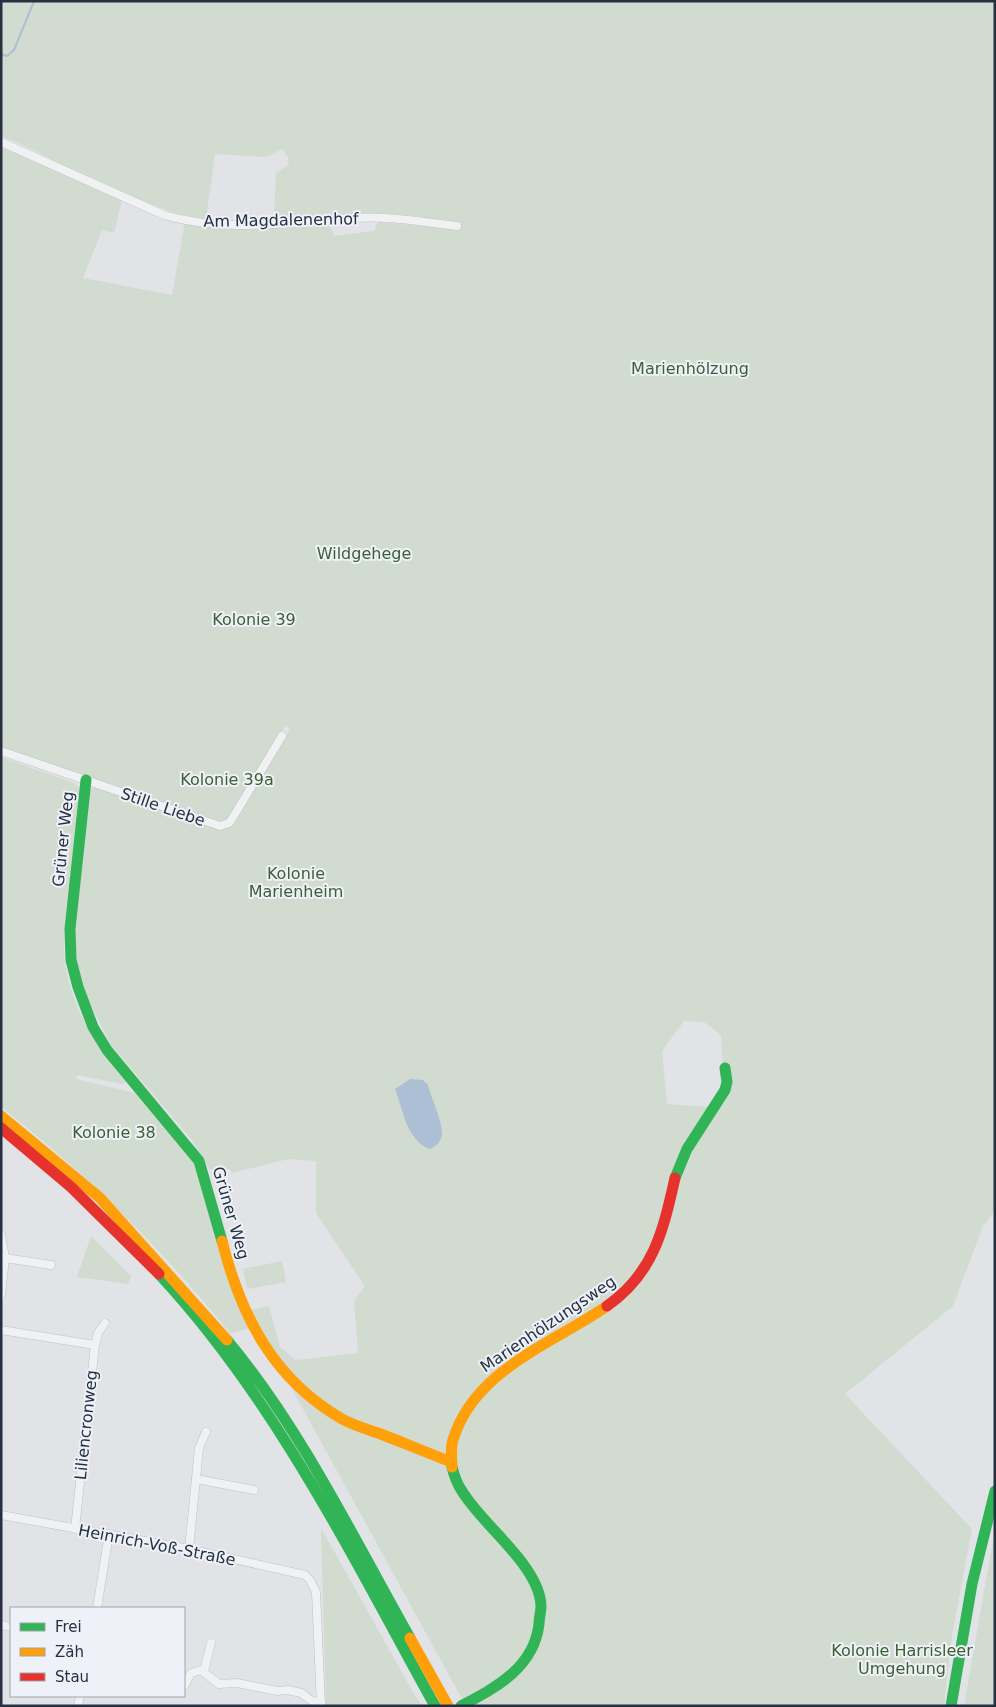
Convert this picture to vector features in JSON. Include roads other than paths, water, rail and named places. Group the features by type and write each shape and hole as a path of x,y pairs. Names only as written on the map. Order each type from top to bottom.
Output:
{"main road":[{"name":"Grüner Weg","path":"86,780 70,929 71,960 78,987 93,1027 107,1050 199,1161 214,1206 228,1264 249,1321 270,1356 310,1398 344,1420 449,1461"},
{"name":"Marienhölzungsweg","path":"449,1461 452,1441 459,1420 485,1386 539,1348 624,1294 645,1270 658,1243 681,1159 726,1090 725,1068"},
{"path":"1,1116 100,1198 202,1309 235,1349 266,1391 321,1479 448,1706"},
{"path":"1,1128 92,1206 194,1315 227,1355 258,1397 312,1484 435,1706"},
{"path":"449,1461 466,1496 526,1570 540,1593 542,1608 540,1626 530,1654 521,1667 509,1678 465,1704"},
{"path":"951,1706 972,1584 995,1491"}],"street":[{"name":"Am Magdalenenhof","path":"1,142 122,197 164,215 184,221 238,224 389,218 457,226"},
{"name":"Stille Liebe","path":"1,751 220,826 225,826 232,819 282,736"},
{"path":"1,1235 5,1258 1,1295"},
{"path":"5,1258 51,1265"},
{"name":"Liliencronweg","path":"75,1529 95,1345 98,1333 105,1322"},
{"path":"1,1330 95,1345"},
{"path":"189,1550 199,1448 206,1432"},
{"path":"196,1479 254,1490"},
{"name":"Heinrich-Voß-Straße","path":"1,1514 299,1573 310,1580 316,1592 321,1704"},
{"path":"97,1607 109,1534"},
{"path":"204,1671 211,1644"},
{"path":"185,1685 191,1673 204,1671 219,1684 237,1683 276,1691 288,1690 301,1693 312,1702 321,1704"}],"water":[{"path":"410,1079 423,1080 428,1085 439,1117 442,1135 438,1144 430,1149 422,1145 411,1132 395,1089"}],"waterway":[{"path":"1,54 7,56 14,50 34,1"}],"park label":[{"name":"Marienhölzung","path":"690,368"},
{"name":"Wildgehege","path":"364,553"},
{"name":"Kolonie 39","path":"254,619"},
{"name":"Kolonie 39a","path":"227,779"},
{"name":"Kolonie Marienheim","path":"296,882"},
{"name":"Kolonie 38","path":"114,1132"},
{"name":"Kolonie Harrisleer Umgehung","path":"902,1659"}]}
